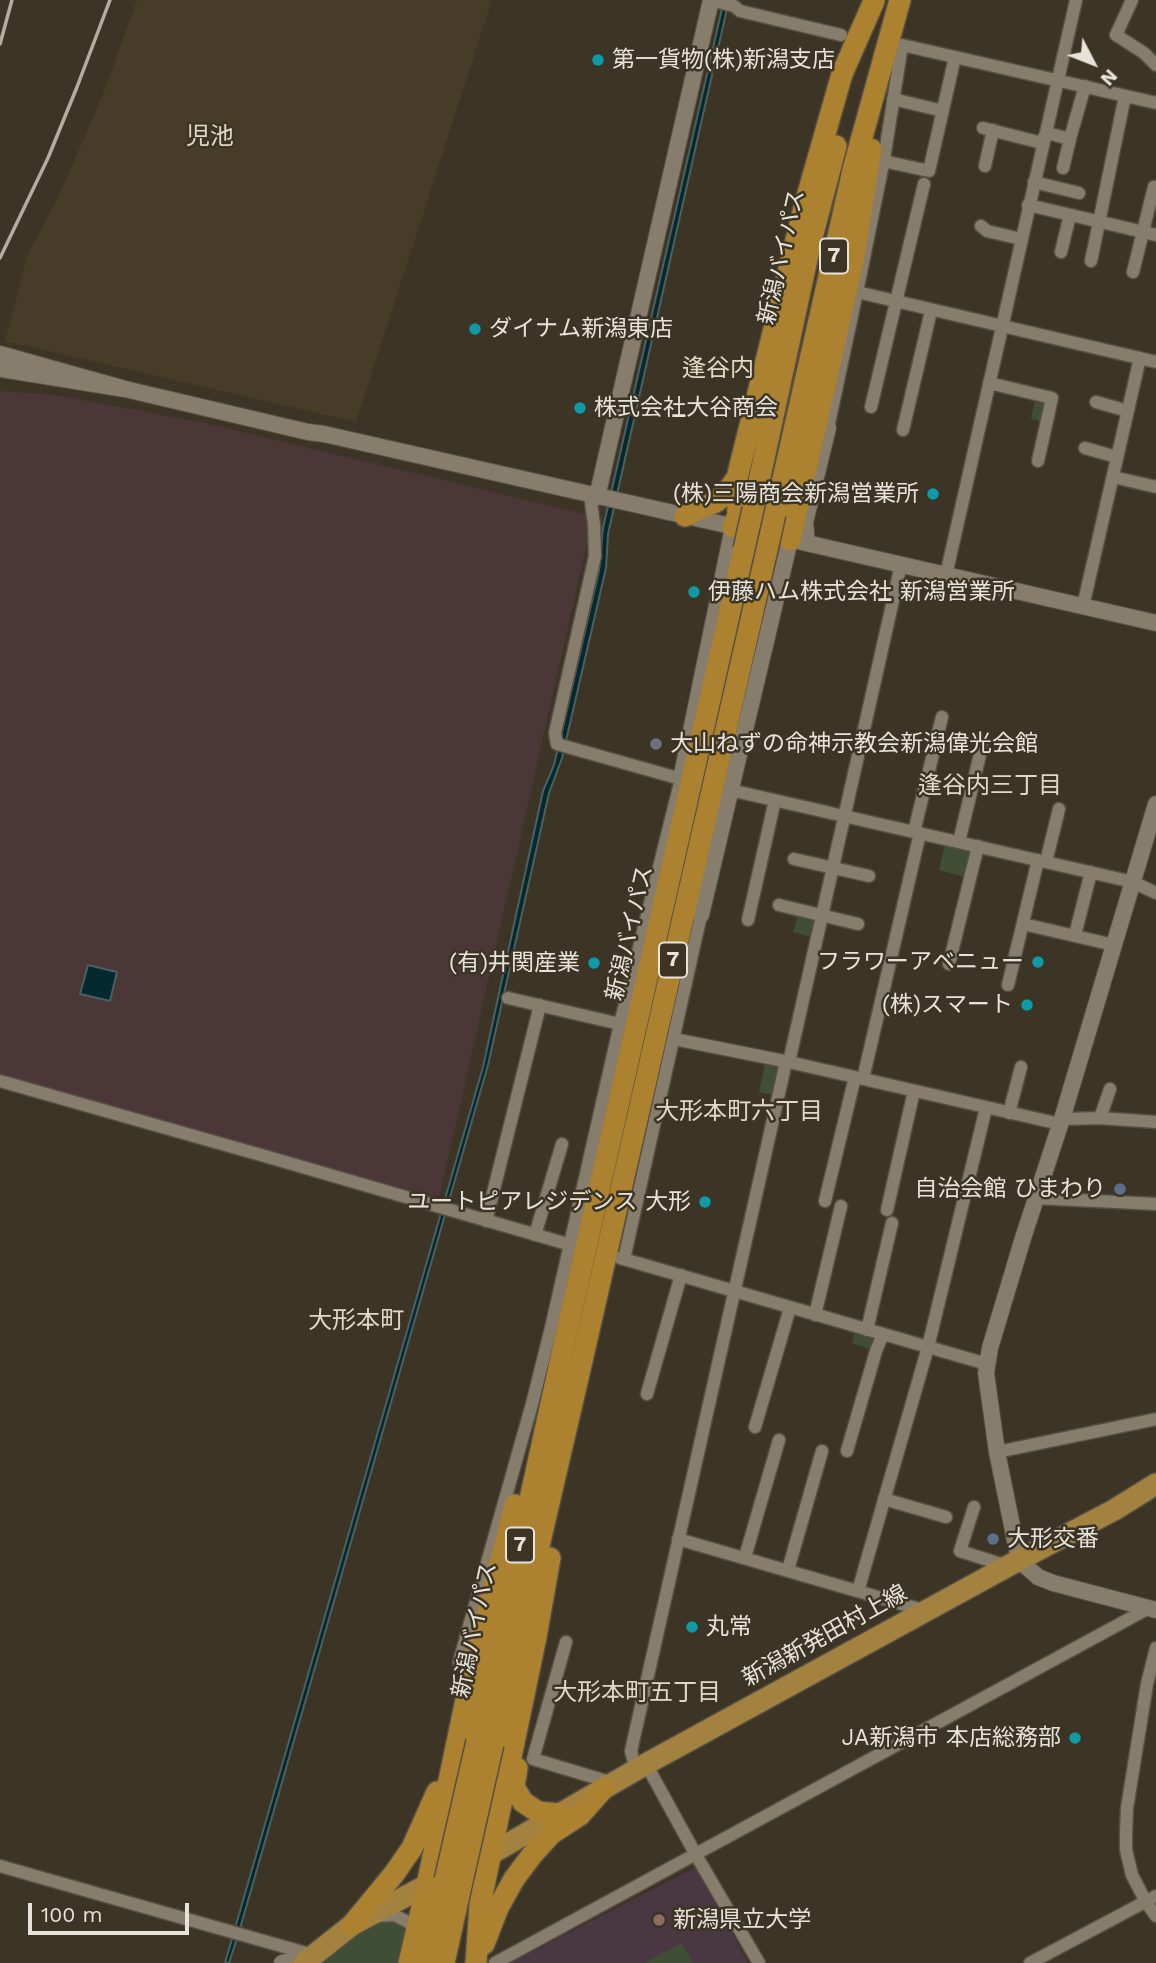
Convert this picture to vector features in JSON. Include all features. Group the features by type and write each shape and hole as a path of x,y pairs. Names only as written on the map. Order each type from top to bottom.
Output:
{"highway":[{"name":"新潟バイパス","path":"485,1742 563,1349 810,245 875,0"},
{"path":"733,527 738,515 737,478 805,204 842,74 875,0"},
{"name":"新潟バイパス","path":"445,1881 485,1742 581,1366 854,166 900,0"},
{"path":"799,541 854,257 888,40"},
{"path":"685,516 716,502 737,478"},
{"path":"409,1963 417,1932 445,1881 455,1745 525,1465 563,1349"},
{"path":"559,1814 538,1812 523,1802 514,1787 531,1662 581,1366"},
{"path":"476,1963 480,1905 489,1855 531,1662"},
{"path":"360,1921 412,1849 455,1745"},
{"path":"476,1963 498,1908 514,1879 551,1835 580,1815 609,1785"},
{"name":"7","path":"427,1963 445,1881"},
{"name":"7","path":"444,1963 445,1881"}],"main road":[{"name":"新潟新発田村上線","path":"308,1959 360,1921 445,1881 641,1767 1114,1510 1156,1484"}],"street":[{"path":"681,779 562,746 555,733 595,556 594,496 711,0 734,6 740,11 841,35"},
{"path":"946,575 1076,0"},
{"path":"1132,0 1116,35 1144,53 1156,65"},
{"path":"987,1364 622,1258 730,790 805,522 828,428 883,161 902,45 1156,103"},
{"path":"883,161 929,171 955,57"},
{"path":"1072,135 1085,86"},
{"path":"1091,261 1125,96"},
{"path":"893,99 943,111"},
{"path":"985,166 988,129 1043,140 1051,134 1070,139 1063,168"},
{"path":"1034,182 1079,193"},
{"path":"871,407 924,184"},
{"path":"1133,272 1156,187"},
{"path":"1028,205 1156,235"},
{"path":"1061,252 1070,215"},
{"path":"981,226 987,231 1021,239"},
{"path":"857,292 1156,362"},
{"path":"903,430 931,311"},
{"path":"0,354 125,389 1156,623"},
{"path":"1083,606 1140,358"},
{"path":"0,369 125,389"},
{"path":"989,383 1052,398 1038,461"},
{"path":"1096,402 1128,411"},
{"path":"1085,448 1118,457"},
{"path":"1113,477 1156,487"},
{"path":"470,1681 459,1662 532,1404 571,1245 620,1024 681,779 733,527"},
{"path":"759,1963 631,1751 901,565"},
{"path":"825,1201 859,1078 942,717"},
{"path":"959,842 983,742"},
{"path":"730,790 1133,882 1156,893"},
{"path":"748,920 775,800"},
{"path":"1013,1563 987,1382 990,1348 1156,804"},
{"path":"1008,985 1023,924 1059,809"},
{"path":"949,964 978,846"},
{"path":"794,859 869,876"},
{"path":"1075,935 1091,872"},
{"path":"779,905 858,924"},
{"path":"1023,924 1114,945"},
{"path":"508,998 620,1024"},
{"path":"486,1221 540,1005"},
{"path":"674,1039 1009,1113 1061,1121 1100,1118 1156,1122"},
{"path":"1009,1113 1021,1067"},
{"path":"0,1082 571,1245"},
{"path":"1100,1118 1110,1089"},
{"path":"867,1329 914,1091"},
{"path":"858,1591 928,1347 986,1108"},
{"path":"535,1235 562,1144"},
{"path":"1036,1198 1156,1204"},
{"path":"815,1315 841,1206"},
{"path":"647,1394 681,1275"},
{"path":"755,1427 790,1308"},
{"path":"847,1451 883,1334"},
{"path":"997,1452 1156,1419"},
{"path":"745,1557 779,1440"},
{"path":"788,1570 822,1451"},
{"path":"884,1499 946,1517"},
{"path":"974,1507 960,1551 1013,1563 1053,1583 1152,1609"},
{"path":"678,1539 926,1611"},
{"path":"495,1963 1152,1609"},
{"path":"566,1642 533,1759 609,1785"},
{"path":"1156,1648 1147,1684 1126,1832 1126,1850 1132,1875 1151,1899 1156,1916"},
{"path":"0,1866 236,1933 308,1959"},
{"path":"1030,1963 1151,1899"},
{"path":"360,1921 394,1915 408,1922 417,1932"},
{"path":"282,1963 308,1959"}],"shaded area":[{"path":"137,0 492,0 356,422 5,341 28,253 55,204 102,97"},
{"path":"0,391 54,395 200,422 593,516 439,1198 0,1077"},
{"name":"新潟県立大学","path":"696,1867 748,1963 510,1963"}],"green space":[{"path":"1036,395 1051,398 1046,422 1031,419"},
{"path":"946,839 977,847 969,878 939,870"},
{"path":"799,911 821,916 815,938 793,932"},
{"path":"766,1058 785,1063 777,1096 759,1092"},
{"path":"857,1326 880,1333 876,1351 852,1343"},
{"path":"395,1920 408,1931 403,1963 317,1963 335,1946 377,1921"},
{"path":"681,1943 693,1963 645,1963"}],"water":[{"path":"724,0 729,0 608,534 606,568 562,758 549,793 488,1065 239,1932 229,1963 225,1963 483,1067 543,791 554,765 599,571 603,528"},
{"path":"88,965 117,972 110,1001 80,994"}],"railway":[{"path":"0,44 12,0"},
{"path":"0,258 48,158 110,0"}],"place":[{"name":"第一貨物(株)新潟支店","path":"598,60"},
{"name":"ダイナム新潟東店","path":"475,329"},
{"name":"株式会社大谷商会","path":"580,408"},
{"name":"(株)三陽商会新潟営業所","path":"933,494"},
{"name":"伊藤ハム株式会社 新潟営業所","path":"694,592"},
{"name":"大山ねずの命神示教会新潟偉光会館","path":"656,744"},
{"name":"フラワーアベニュー","path":"1038,962"},
{"name":"(有)井関産業","path":"594,963"},
{"name":"(株)スマート","path":"1027,1005"},
{"name":"自治会館 ひまわり","path":"1120,1189"},
{"name":"ユートピアレジデンス 大形","path":"705,1202"},
{"name":"大形交番","path":"993,1539"},
{"name":"丸常","path":"692,1627"},
{"name":"JA新潟市 本店総務部","path":"1075,1738"},
{"name":"新潟県立大学","path":"659,1920"}],"district":[{"name":"児池","path":"210,137"},
{"name":"逢谷内","path":"718,369"},
{"name":"逢谷内三丁目","path":"990,786"},
{"name":"大形本町六丁目","path":"739,1112"},
{"name":"大形本町","path":"356,1321"},
{"name":"大形本町五丁目","path":"637,1693"}]}
